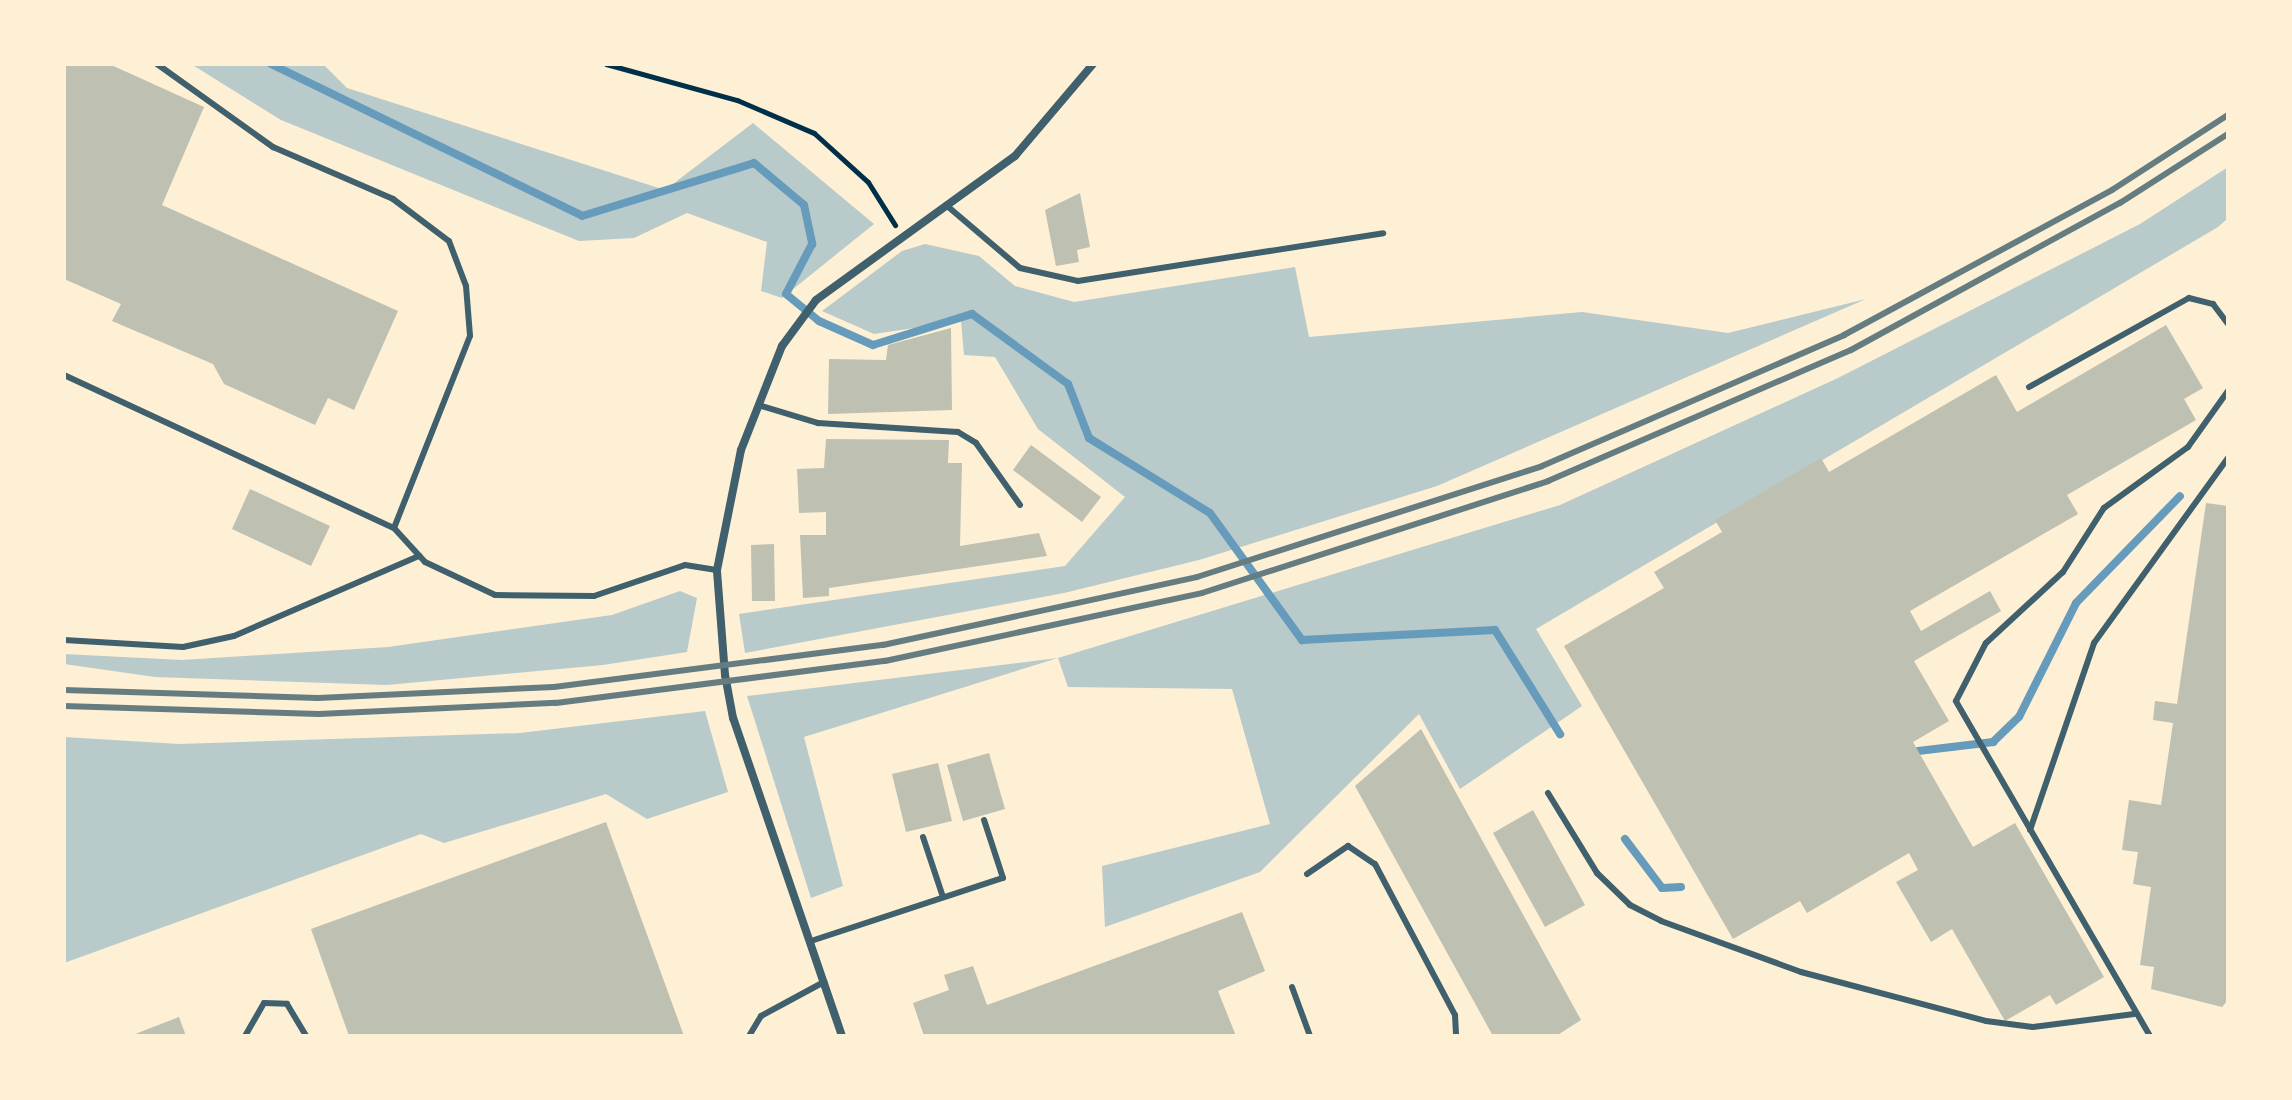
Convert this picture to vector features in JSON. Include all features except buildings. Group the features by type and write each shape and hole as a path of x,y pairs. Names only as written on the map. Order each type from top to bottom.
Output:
{"street":[{"path":"842,1036 733,718 717,570 756,404 796,323 816,300 900,234 946,205 1041,132 1093,64"}],"lane":[{"path":"157,64 273,147 393,199 449,241 466,286 470,336 394,528"},
{"path":"946,205 1020,268 1078,281 1383,233"},
{"path":"2029,387 2189,298 2213,304 2228,324"},
{"path":"64,375 394,528 419,556 460,584 547,598 594,596 685,565 717,570"},
{"path":"2150,1036 2134,1014 1990,759 1961,718 1956,701 1964,672 1986,643 2063,572 2104,508 2188,447 2228,391"},
{"path":"756,404 818,423 958,432 976,443 1020,505"},
{"path":"2030,830 2094,643 2228,458"},
{"path":"64,640 183,647 234,636 419,556"},
{"path":"1548,793 1597,873 1630,905 1661,921 1801,972 1986,1021 2033,1027 2134,1014"},
{"path":"811,941 1003,878 984,820"},
{"path":"923,837 943,897"},
{"path":"1307,874 1348,846 1375,864 1455,1015 1456,1036"},
{"path":"749,1036 773,1008 824,982"},
{"path":"1292,987 1310,1036"},
{"path":"245,1036 264,1003 287,1004 306,1036"}],"path":[{"path":"606,64 737,100 814,133 868,182 900,234"}],"shaded area":[{"path":"191,64 323,64 347,88 665,190 753,123 874,224 782,298 761,291 767,242 687,213 634,238 579,241 281,120"},
{"path":"2228,167 2228,218 2218,227 1536,629 1582,706 1460,789 1419,714 1260,872 1105,927 1102,866 1270,824 1232,689 1068,687 1058,658 1560,505 1838,378 2140,224"},
{"path":"925,244 979,256 1015,286 1074,302 1295,267 1309,337 1582,312 1728,333 1866,299 1437,486 1199,560 1064,593 745,653 739,614 1065,566 1125,497 1038,429 995,357 964,355 961,321 874,334 822,311 902,251"},
{"path":"680,591 697,598 687,652 603,665 387,685 155,677 64,664 64,654 182,660 388,647 612,615"},
{"path":"1058,658 804,737 843,886 811,898 747,696"},
{"path":"705,711 728,792 647,819 606,794 444,843 421,834 64,963 64,737 179,744 520,733"}],"waterway":[{"path":"271,64 582,216 754,163 804,205 812,244 786,294 819,321 873,345 972,314 1068,384 1089,438 1210,513 1302,640 1495,630 1560,734"},
{"path":"1918,751 1993,742 2019,717 2076,603 2180,496"},
{"path":"1625,839 1662,888 1681,887"}],"railway":[{"path":"64,690 318,698 554,687 883,645 1197,577 1542,466 1844,335 2112,190 2228,115"},
{"path":"64,706 319,714 556,703 885,661 1202,593 1548,481 1851,350 2120,203 2228,134"}]}
